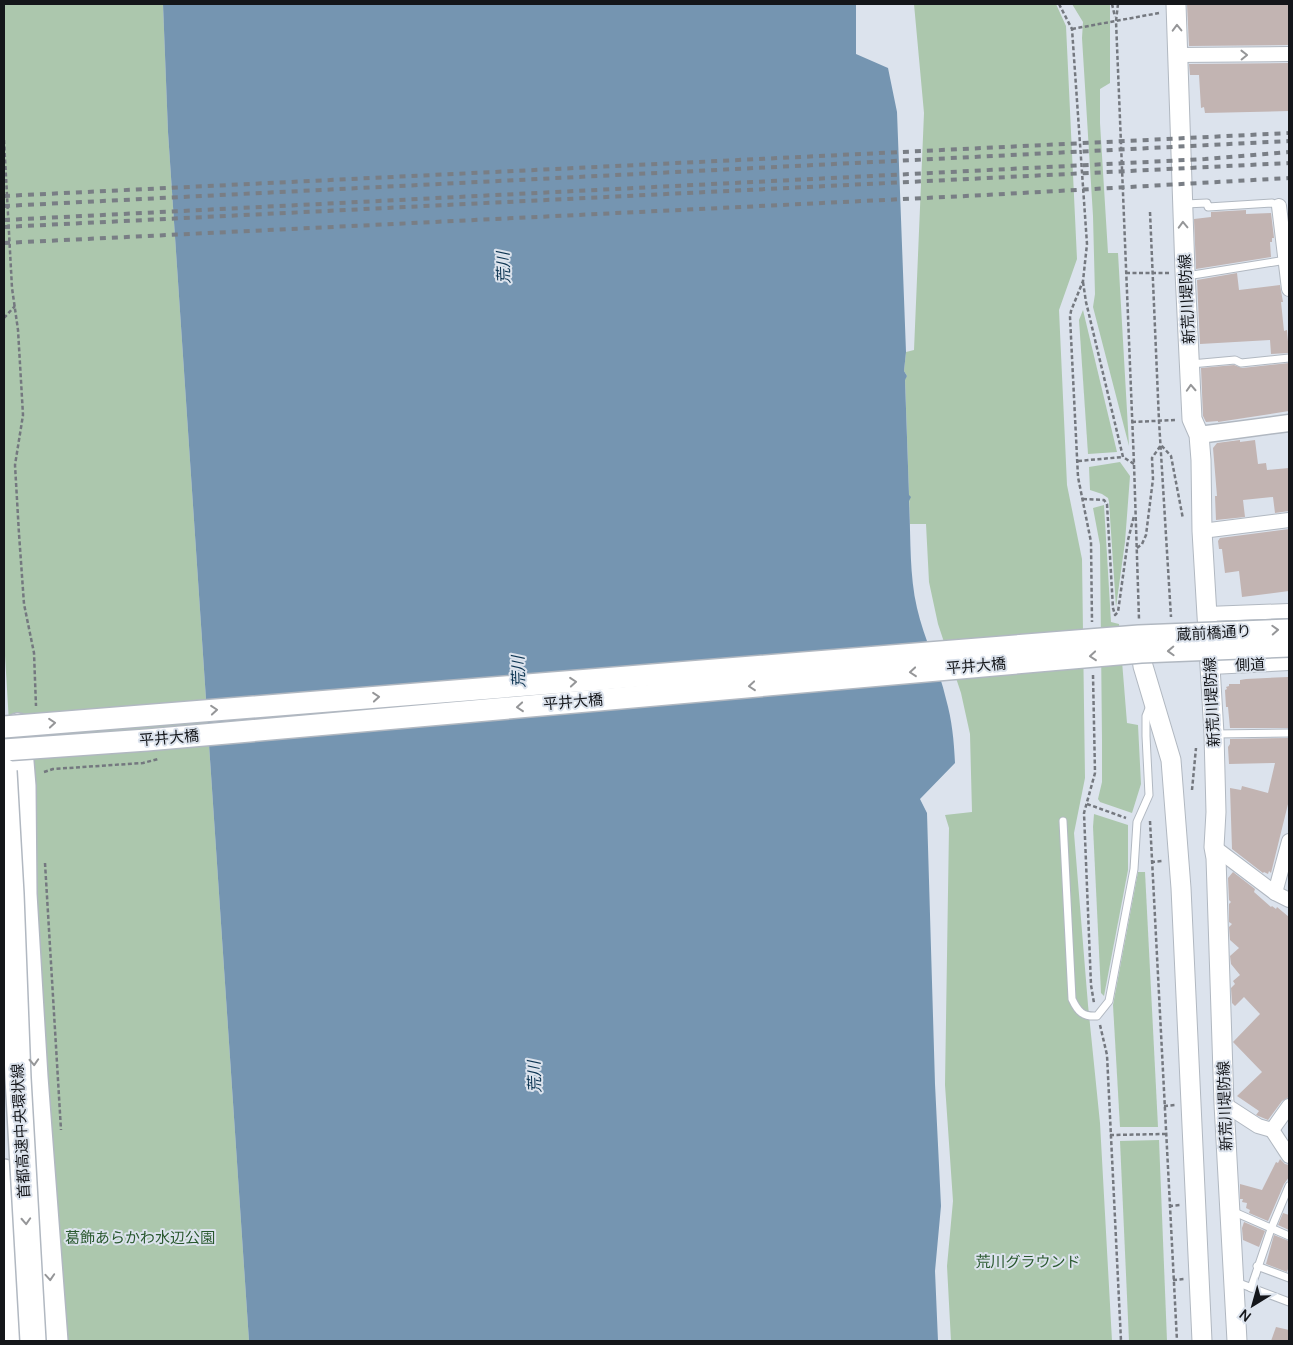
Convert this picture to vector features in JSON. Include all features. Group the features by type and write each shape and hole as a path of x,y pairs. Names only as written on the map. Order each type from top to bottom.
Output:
{"highway":[{"path":"11,738 23,786 24,894 34,1067 54,1341"},
{"name":"首都高速中央環状線","path":"4,771 18,1078 33,1341"},
{"name":"首都高速中央環状線","path":"4,1172 14,1341"}],"main road":[{"name":"新荒川堤防線","path":"1176,7 1192,419 1199,435 1201,460 1202,531 1214,734 1216,812 1214,847 1216,858 1224,1104 1230,1210 1242,1284 1236,1341"},
{"name":"蔵前橋通り","path":"1140,644 1289,630"},
{"name":"蔵前橋通り","path":"1140,644 1289,646"},
{"path":"1140,644 1143,666 1171,760 1181,888 1202,1341"},
{"name":"平井大橋","path":"11,738 1140,644"}],"street":[{"path":"1178,55 1289,54"},
{"path":"1279,206 1289,287"},
{"path":"1199,435 1289,423"},
{"path":"1202,531 1289,520"},
{"path":"1207,614 1289,611"},
{"name":"側道","path":"1211,667 1289,663"},
{"path":"1275,893 1289,842"},
{"path":"1214,847 1275,893 1289,900"},
{"path":"1224,1104 1258,1126 1272,1130 1289,1156"},
{"path":"1272,1130 1289,1106"}],"lane":[{"path":"1183,204 1207,203 1208,206 1272,203 1279,206"},
{"path":"1185,272 1193,275 1286,260"},
{"path":"1190,364 1235,360 1241,363 1289,358"},
{"path":"1063,821 1072,999 1078,1010 1086,1016 1097,1016 1109,1001 1134,870 1137,822 1149,795 1146,716 1153,699"},
{"path":"1214,734 1289,734"},
{"path":"1289,1186 1257,1266 1242,1284 1289,1302"},
{"path":"1230,1210 1289,1236"},
{"path":"1257,1266 1289,1278"}],"path":[{"path":"1115,4 1140,644"},
{"path":"1072,29 1176,7"},
{"path":"4,140 12,288 23,415 15,465 17,504 24,604 34,653"},
{"path":"1150,212 1159,421 1171,618"},
{"path":"1126,274 1185,272"},
{"path":"1083,281 1086,302 1123,457"},
{"path":"4,318 15,306"},
{"path":"1132,422 1159,421"},
{"path":"1161,445 1171,456 1184,524"},
{"path":"1136,548 1142,544 1146,535 1153,480 1152,458 1161,445"},
{"path":"1077,461 1123,457 1134,464"},
{"path":"1083,499 1104,500 1107,504 1115,615 1118,612 1128,540 1135,512"},
{"path":"1191,792 1196,745"},
{"path":"1087,804 1137,822"},
{"path":"1151,851 1177,1341"},
{"path":"1152,862 1159,862"},
{"path":"45,863 61,1132"},
{"path":"1164,1106 1170,1105"},
{"path":"1110,1135 1165,1134"},
{"path":"1169,1206 1175,1205"},
{"path":"1173,1280 1178,1280"}],"green space":[{"name":"葛飾あらかわ水辺公園","path":"4,4 163,4 168,132 249,1341 46,1341 4,639"},
{"name":"荒川グラウンド","path":"914,4 1056,4 1066,26 1077,259 1059,310 1067,485 1082,559 1085,778 1074,833 1100,1123 1112,1341 951,1341 947,1266 953,1201 945,1085 949,828 945,815 972,812 970,734 961,693 938,624 929,582 926,524 910,524 905,379 907,376 904,371 906,352 914,350 924,113"},
{"path":"1072,4 1110,4 1110,83 1100,89 1100,123 1108,253 1118,253 1129,446 1093,307 1095,294 1093,216 1082,38 1083,22"},
{"path":"1083,310 1117,452 1088,454 1079,320"},
{"path":"1120,462 1130,476 1125,542 1116,607 1109,502 1108,498 1102,494 1090,490 1089,467"},
{"path":"1104,505 1111,622 1119,624 1127,723 1138,725 1141,784 1132,813 1100,802 1098,799 1102,782 1100,545 1093,508"},
{"path":"1094,814 1128,825 1128,870 1104,996 1101,993 1093,827"},
{"path":"1138,872 1145,872 1158,1127 1120,1127 1113,1005"},
{"path":"1159,1140 1167,1341 1129,1341 1120,1141"}],"water":[{"name":"荒川","path":"163,4 856,4 856,54 888,68 897,112 906,352 904,371 907,376 905,380 914,595 920,620 940,676 948,707 955,755 955,763 920,799 927,813 935,1084 941,1206 935,1271 938,1341 249,1341 168,132"}],"building":[{"path":"1187,4 1289,4 1289,45 1189,46"},
{"path":"1289,63 1289,111 1205,113 1204,107 1201,108 1199,75 1190,75 1189,64"},
{"path":"1246,210 1246,214 1271,213 1274,238 1270,242 1271,257 1196,269 1194,219 1211,217 1211,212"},
{"path":"1237,273 1239,290 1280,285 1283,302 1281,302 1284,331 1287,330 1289,353 1271,354 1270,340 1200,344 1197,280"},
{"path":"1289,363 1289,411 1218,422 1206,422 1203,416 1201,368 1234,365 1242,368"},
{"path":"1240,440 1240,442 1255,440 1258,464 1266,463 1267,470 1289,468 1289,511 1275,513 1273,497 1243,500 1245,517 1216,520 1215,496 1217,496 1213,448 1217,443"},
{"path":"1289,529 1289,591 1242,597 1239,571 1225,573 1222,549 1219,549 1218,541 1220,538"},
{"path":"1288,677 1289,728 1230,728 1225,690 1229,684 1240,684 1240,680 1246,679"},
{"path":"1289,738 1289,800 1271,873 1269,871 1268,874 1263,873 1232,849 1230,788 1241,790 1242,786 1268,793 1275,763 1229,764 1228,747 1230,739"},
{"path":"1233,872 1255,889 1254,892 1271,907 1276,909 1277,907 1289,917 1289,1097 1282,1101 1268,1120 1256,1115 1259,1111 1237,1096 1262,1072 1233,1042 1260,1014 1244,997 1235,1006 1232,1003 1231,988 1235,984 1233,981 1240,975 1231,964 1230,956 1239,948 1230,940 1229,927 1232,924 1229,922 1229,904 1231,902 1229,900 1228,878"},
{"path":"1280,1159 1289,1165 1289,1177 1268,1221 1249,1213 1250,1210 1246,1208 1247,1203 1242,1202 1243,1199 1240,1199 1240,1184 1262,1190 1276,1162 1278,1163"},
{"path":"1283,1213 1289,1215 1289,1230 1278,1225"},
{"path":"1244,1222 1265,1231 1259,1247 1243,1240 1242,1228"},
{"path":"1274,1235 1289,1241 1289,1266 1287,1272 1266,1264"},
{"path":"1276,1327 1289,1330 1289,1341 1271,1341"}],"railway":[{"path":"4,196 1289,133"},
{"path":"4,206 1289,141"},
{"path":"4,220 1205,159 1289,152"},
{"path":"4,227 1289,163"},
{"path":"4,243 986,195 1289,178"}]}
